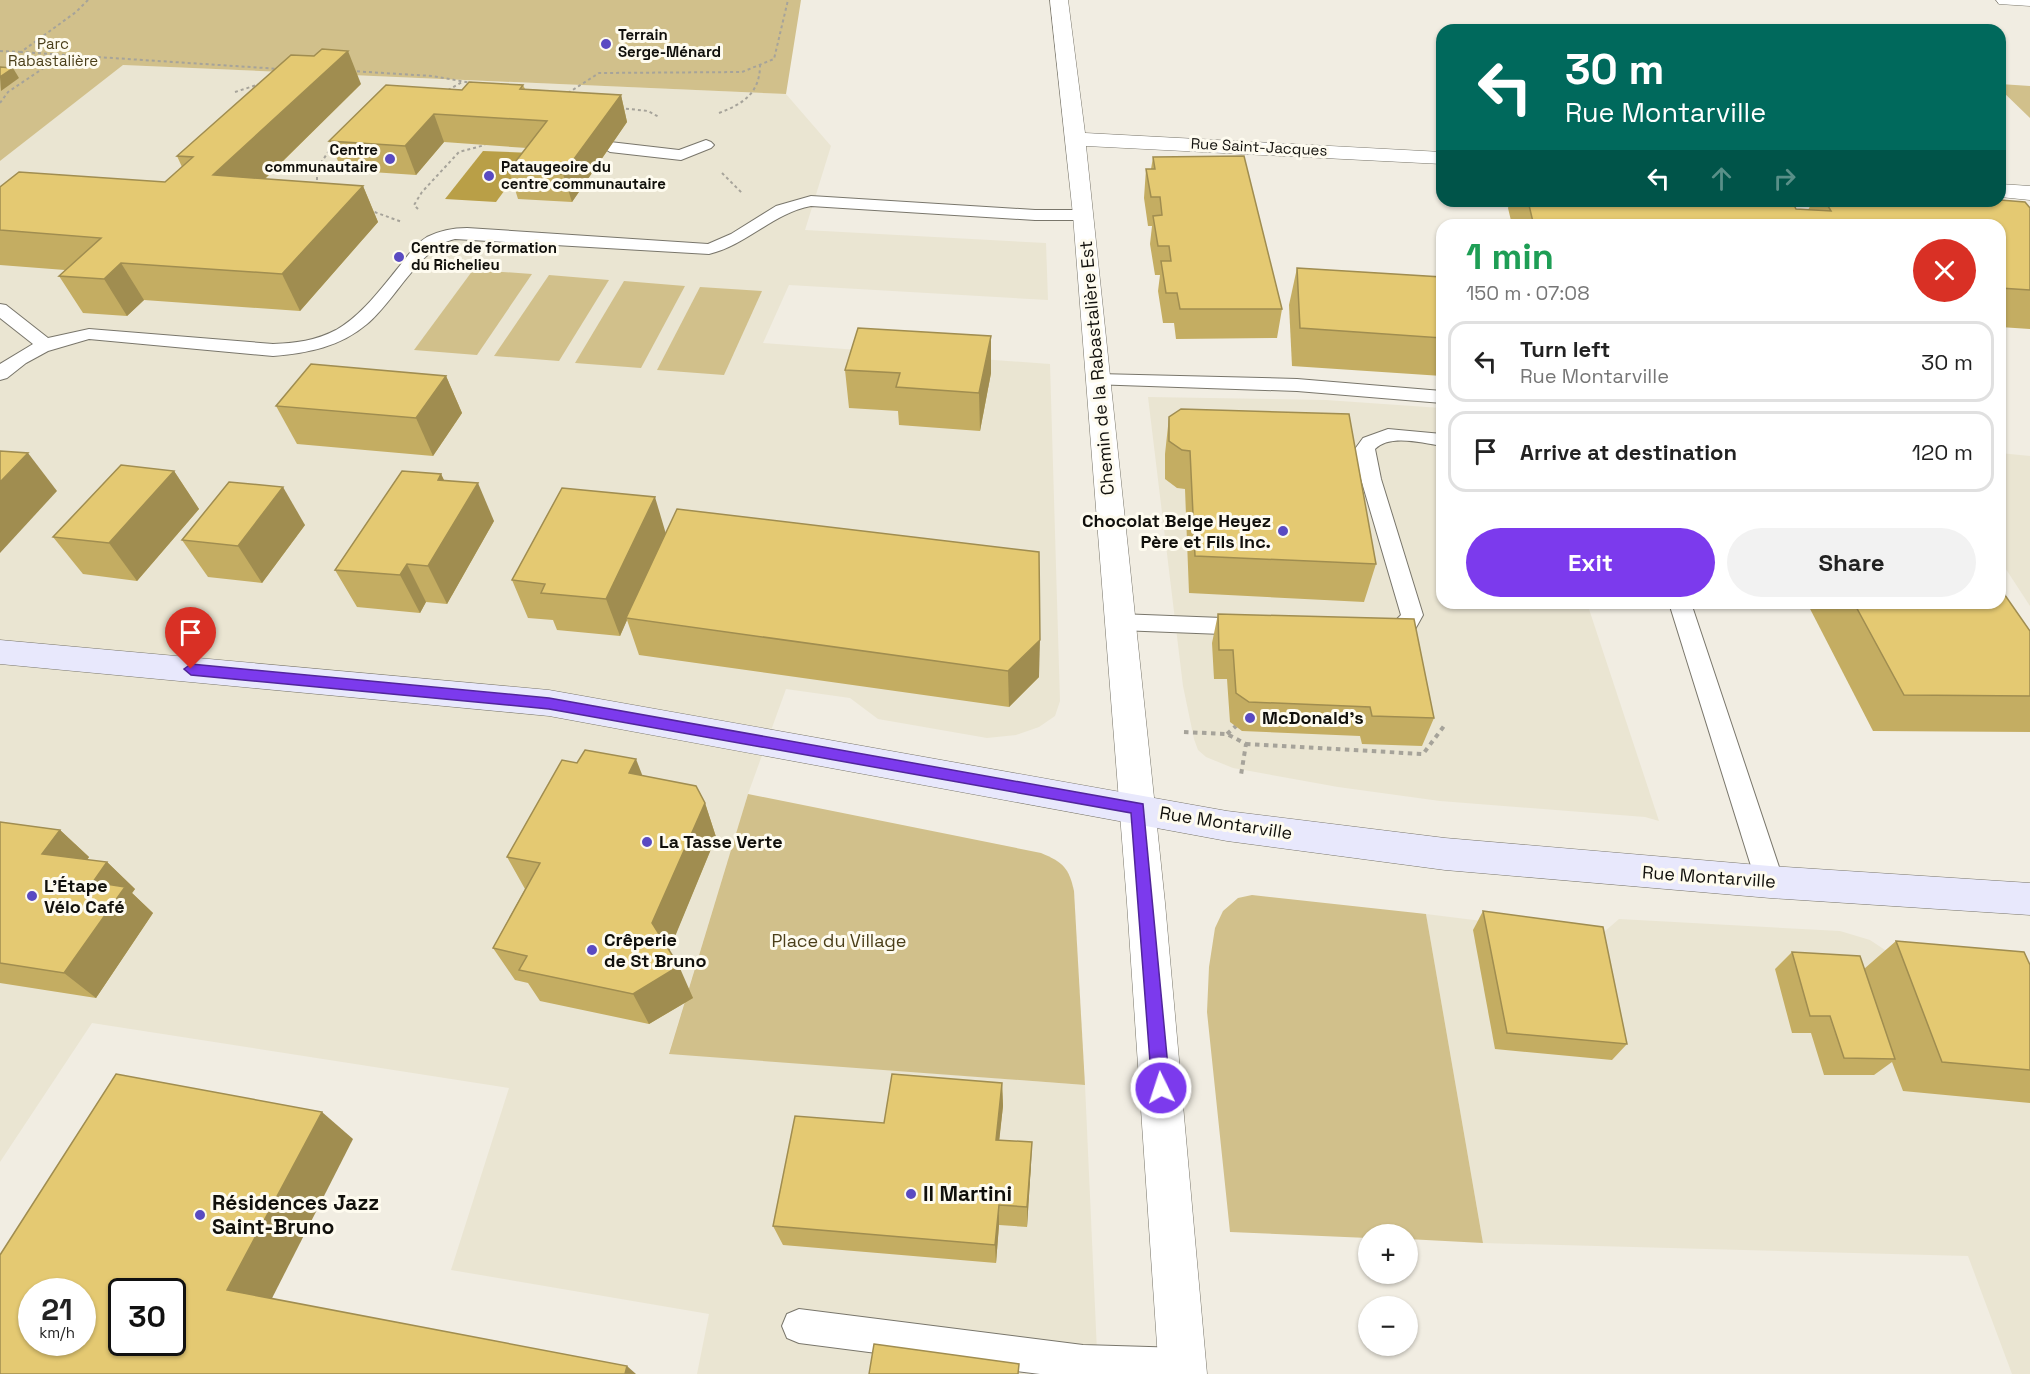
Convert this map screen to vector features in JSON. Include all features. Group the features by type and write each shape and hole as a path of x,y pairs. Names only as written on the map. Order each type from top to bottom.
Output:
{"street":[{"name":"Chemin de la Rabastalière Est","path":"1059,0 1077,139 1119,622 1138,808 1183,1369"},
{"path":"2005,0 2030,1"},
{"name":"Rue Saint-Jacques","path":"1077,139 1436,158"},
{"path":"2006,191 2030,193"},
{"name":"Rue Montarville","path":"0,651 549,703 1138,808 1227,826 1445,854 1770,882 2030,899"}],"lane":[{"path":"610,147 681,155 706,146"},
{"path":"0,374 45,344 67,337 89,334 273,350 312,346 338,337 357,325 423,248 442,237 467,234 690,250 709,249 735,241 776,210 792,204 811,201 1035,215 1084,215"},
{"path":"0,309 15,318 45,344"},
{"path":"1098,380 1298,385 1436,396"},
{"path":"1361,632 1384,633 1401,630 1411,621 1412,615 1371,479 1366,457 1367,444 1384,435 1436,439"},
{"path":"1682,609 1770,882"},
{"path":"1119,622 1270,628"},
{"path":"799,1326 1083,1362 1183,1369"}],"path":[{"path":"21,52 76,12 88,0"},
{"path":"566,95 599,73 742,72 760,65 774,59 788,0"},
{"path":"0,51 61,57 286,69 279,74"},
{"path":"9,63 19,61 30,53"},
{"path":"0,103 8,92 61,57"},
{"path":"714,114 753,95 762,77 760,65"},
{"path":"340,70 432,76 473,84"},
{"path":"235,92 266,82"},
{"path":"440,93 462,82"},
{"path":"616,108 648,111 668,121"},
{"path":"320,191 314,180 315,170 336,139"},
{"path":"442,237 414,205 422,192 459,152 485,145"},
{"path":"361,207 442,237"},
{"path":"1227,734 1236,726"},
{"path":"1184,732 1227,734 1246,744 1423,754 1444,726"},
{"path":"1240,775 1246,744"}],"shaded area":[{"path":"122,65 786,94 831,146 805,230 1046,243 1048,300 789,285 763,343 1050,364 1060,701 1055,716 1039,727 1016,735 987,738 878,719 850,698 786,689 748,794 669,1053 1085,1085 1098,1374 697,1374 709,1314 451,1270 509,1088 92,1023 0,1162 0,161"},
{"name":"Pataugeoire du centre communautaire","path":"483,151 532,153 496,202 445,199"},
{"path":"1148,397 1326,400 1436,408 1436,609 1589,609 1659,821 1645,817 1440,801 1338,787 1233,768 1206,757 1198,750 1183,686"},
{"path":"2006,454 2030,456 2030,606 2006,569"},
{"path":"1426,914 1604,932 1619,919 1840,931 1870,940 1885,950 2030,961 2030,1374 2012,1374 1968,1256 1483,1243"}],"green space":[{"name":"Parc Rabastalière","path":"0,0 801,0 786,94 123,65 0,161"},
{"path":"2006,84 2030,86 2030,118 2006,95"},
{"path":"473,270 532,274 477,355 414,350"},
{"path":"549,275 609,280 559,361 494,356"},
{"path":"624,281 685,286 641,368 575,363"},
{"path":"700,287 762,291 724,375 657,370"},
{"name":"Place du Village","path":"748,794 1041,853 1060,863 1070,877 1074,891 1085,1085 669,1054"},
{"path":"1252,895 1426,914 1483,1243 1418,1240 1418,1224 1358,1224 1358,1238 1230,1232 1207,1012 1209,967 1215,928 1223,911 1238,898"}],"building":[{"path":"322,49 348,51 213,175 363,186 282,274 121,263 104,279 59,276 101,238 0,230 0,187 19,172 165,182 193,157 177,156 291,55 314,56"},
{"path":"0,67 13,68 0,77"},
{"path":"469,82 523,85 520,89 621,95 563,174 509,170 547,121 434,114 405,146 329,141 386,85 462,90"},
{"path":"1244,156 1282,309 1180,309 1177,293 1166,293 1161,261 1171,261 1169,246 1158,246 1153,216 1162,215 1160,197 1151,197 1146,169 1155,169 1153,157"},
{"path":"2006,200 2025,202 2030,208 2030,290 2006,288 2006,219 1532,219 1529,207 1795,207 1796,209 1831,211 1829,207 2006,207"},
{"path":"1297,268 1436,277 1436,338 1300,328"},
{"path":"858,328 991,336 979,393 896,387 900,373 845,370"},
{"path":"311,364 446,376 416,418 276,406"},
{"path":"1181,409 1349,414 1376,564 1195,556 1190,451 1182,450 1169,441 1169,417"},
{"path":"0,451 28,453 0,482"},
{"path":"121,465 174,471 109,543 53,537"},
{"path":"402,471 441,474 438,480 478,483 428,566 407,564 400,575 335,570"},
{"path":"229,482 283,487 238,546 182,540"},
{"path":"562,488 655,497 606,599 541,593 545,584 512,580"},
{"path":"677,509 1039,552 1040,640 1008,671 626,618"},
{"path":"2006,597 2030,631 2030,696 1904,695 1857,609 2006,609"},
{"path":"1218,614 1414,619 1434,718 1372,716 1370,707 1249,702 1236,693 1233,650 1219,650"},
{"path":"585,750 636,759 629,773 696,786 705,803 652,923 679,966 633,994 519,970 527,956 493,948 540,863 507,857 562,760 577,763"},
{"path":"0,822 60,830 42,854 107,862 93,882 125,887 64,973 0,963"},
{"path":"1483,911 1603,927 1627,1044 1507,1033"},
{"path":"1896,941 2024,952 2030,965 2030,1070 1942,1062"},
{"path":"1792,952 1860,956 1895,1059 1844,1058 1830,1016 1810,1016"},
{"name":"Résidences Jazz Saint-Bruno","path":"116,1074 322,1112 227,1290 627,1366 625,1374 0,1374 0,1255"},
{"name":"Il Martini","path":"892,1074 1002,1083 996,1140 1032,1142 1027,1207 999,1205 995,1245 773,1226 795,1116 884,1123"},
{"path":"874,1344 1019,1364 1018,1374 869,1374"}],"place":[{"name":"Terrain Serge-Ménard","path":"606,44"},
{"name":"Centre communautaire","path":"390,159"},
{"name":"Pataugeoire du centre communautaire","path":"489,176"},
{"name":"Centre de formation du Richelieu","path":"399,257"},
{"name":"Chocolat Belge Heyez Père et Fils Inc.","path":"1283,531"},
{"name":"McDonald's","path":"1250,718"},
{"name":"La Tasse Verte","path":"647,842"},
{"name":"L'Étape Vélo Café","path":"32,896"},
{"name":"Crêperie de St Bruno","path":"592,950"},
{"name":"Il Martini","path":"911,1194"},
{"name":"Résidences Jazz Saint-Bruno","path":"200,1215"}],"route":[{"path":"191,669 549,703 1138,808 1161,1088"}]}
